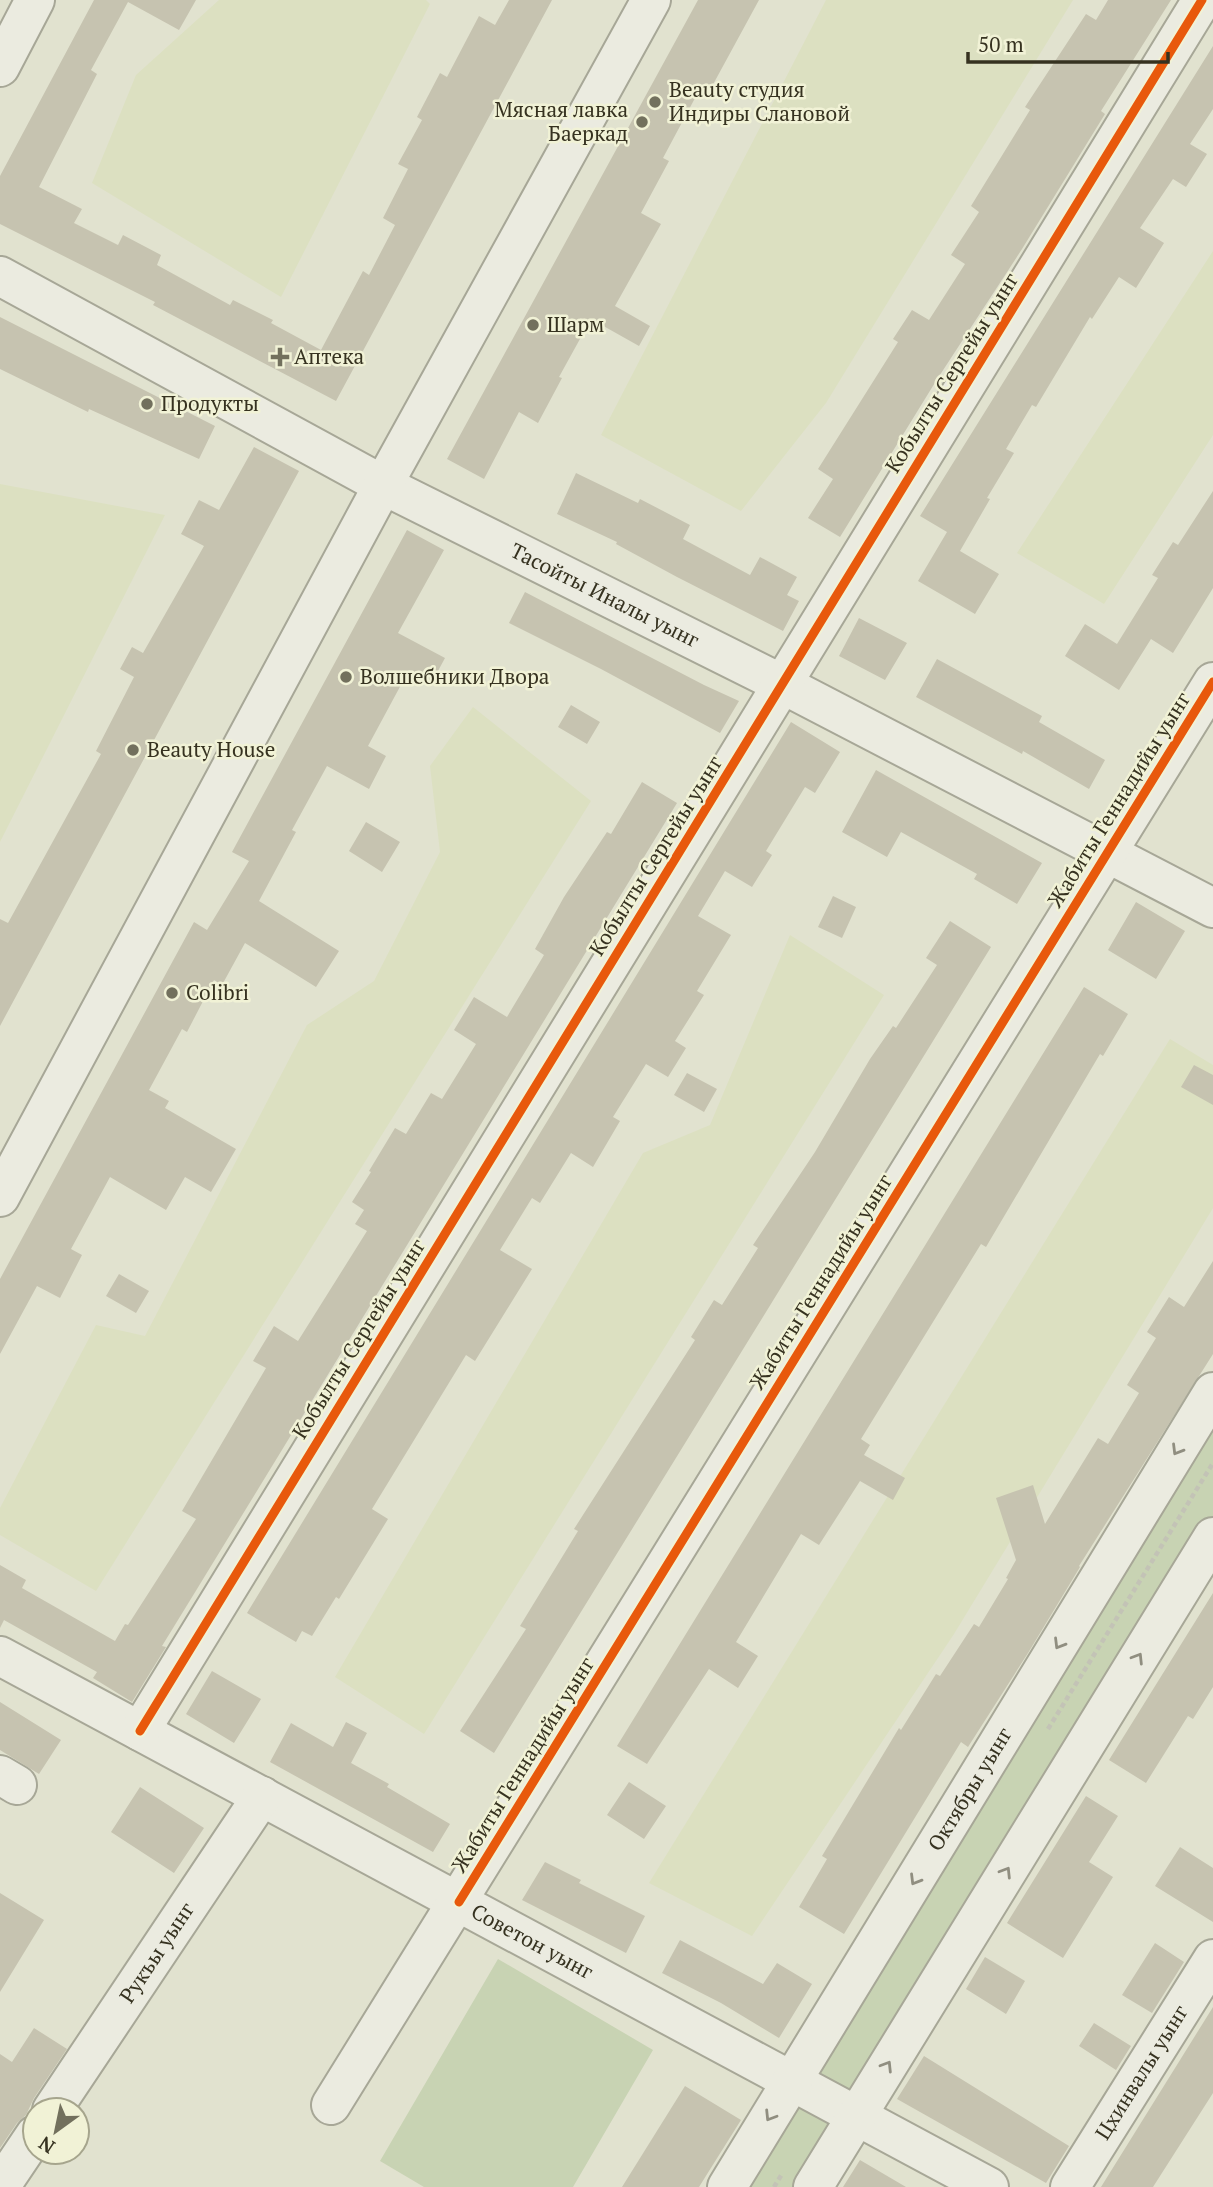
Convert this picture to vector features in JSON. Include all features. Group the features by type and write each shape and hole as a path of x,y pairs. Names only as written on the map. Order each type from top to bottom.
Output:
{"street":[{"path":"0,67 35,0"},
{"path":"0,1197 383,485 651,0"},
{"name":"Кобылты Сергейы уынг","path":"140,1731 1202,0"},
{"name":"Тасойты Иналы уынг","path":"0,276 383,485 782,684 1213,908"},
{"name":"Жабиты Геннадийы уынг","path":"331,2105 1213,681"},
{"name":"Октябры уынг","path":"727,2187 1213,1392"},
{"path":"813,2187 1213,1537"},
{"name":"Советон уынг","path":"3,1666 140,1731 989,2187"},
{"name":"Рукъы уынг","path":"61,2096 262,1796"},
{"name":"Цхинвалы уынг","path":"1070,2187 1213,1959"},
{"path":"0,2187 21,2156"}],"green space":[{"path":"219,0 426,0 430,4 281,297 92,183 136,75"},
{"path":"826,0 1073,0 826,403 741,511 601,435"},
{"path":"1213,251 1213,435 1104,604 1017,553"},
{"path":"0,484 165,515 0,842"},
{"path":"473,707 591,801 96,1591 0,1535 0,1508 96,1325 145,1336 307,1025 374,981 440,852 430,766"},
{"path":"790,935 884,995 424,1734 335,1677 643,1153 710,1125"},
{"path":"1170,1039 1213,1065 1213,1208 954,1634 752,1936 649,1883"},
{"path":"1213,1410 1213,1517 855,2094 810,2079"},
{"path":"498,1959 653,2050 573,2187 424,2187 380,2161"},
{"path":"792,2099 836,2115 800,2187 738,2187"}],"building":[{"path":"94,0 196,0 179,30 128,2 91,70 97,74 39,187 82,209 74,223 118,245 123,235 161,255 157,265 230,305 233,300 273,320 271,323 321,350 363,271 369,275 395,225 383,218 408,169 398,164 422,120 417,117 440,73 447,77 479,16 495,25 509,0 552,0 336,401 153,305 155,302 0,224 0,176"},
{"path":"698,0 759,0 710,90 702,85 663,158 669,161 641,213 661,224 615,306 650,326 639,346 591,319 559,377 562,378 538,423 519,412 484,479 447,459"},
{"path":"1108,0 1171,0 1101,111 1105,114 1022,249 936,381 840,537 808,518 833,479 818,469 898,342 893,339 912,310 929,320 965,264 951,255 979,212 971,206 1030,110 1025,107 1086,14 1096,20"},
{"path":"1213,46 1213,109 1190,144 1207,154 1186,187 1173,179 1140,228 1164,243 1136,288 1119,277 1092,319 1090,317 1036,407 1032,405 1006,449 1014,453 960,551 999,574 975,614 918,581 947,532 920,516"},
{"path":"0,317 215,426 199,459 89,409 88,412 0,369"},
{"path":"254,447 299,471 0,1026 0,919 8,923 101,754 96,751 134,677 120,669 132,647 143,653 204,546 181,534 199,500 219,510"},
{"path":"576,473 638,503 640,499 690,525 683,539 750,575 760,557 797,577 787,595 799,601 783,631 677,577 616,544 617,542 557,514"},
{"path":"1213,491 1213,588 1173,653 1151,639 1119,690 1065,656 1085,624 1117,644 1158,578 1152,575 1173,542 1178,545"},
{"path":"407,530 444,550 398,633 445,658 432,682 409,670 368,746 386,756 369,789 327,766 292,830 296,832 259,901 339,951 316,987 245,943 222,985 214,980 187,1032 182,1029 149,1090 169,1101 165,1108 236,1149 211,1192 185,1177 166,1210 110,1177 71,1249 82,1255 60,1298 37,1286 0,1354 0,1279 194,922 207,930 249,861 232,852"},
{"path":"525,592 739,701 720,733 509,623"},
{"path":"859,618 907,643 885,680 839,656"},
{"path":"937,659 1042,716 1039,722 1105,760 1089,789 1023,751 1022,754 916,697"},
{"path":"571,705 600,722 587,744 558,727"},
{"path":"791,722 840,752 815,793 805,787 766,851 772,855 752,887 725,871 698,916 731,935 697,991 704,995 675,1041 686,1048 668,1077 646,1064 613,1117 620,1121 593,1167 571,1153 540,1203 532,1198 500,1250 532,1269 475,1361 466,1355 372,1509 388,1519 339,1599 336,1597 312,1636 302,1631 296,1642 247,1613"},
{"path":"876,770 1042,863 1017,904 974,879 977,874 901,832 887,857 842,832"},
{"path":"642,782 677,803 162,1646 166,1647 132,1702 93,1678 97,1672 4,1620 0,1628 0,1565 26,1580 22,1588 115,1641 125,1624 128,1625 196,1519 182,1511 266,1368 253,1361 274,1326 298,1341 367,1231 355,1224 364,1210 352,1202 371,1172 369,1171 395,1128 406,1134 431,1093 442,1099 476,1044 454,1030 474,997 507,1017 544,955 535,949 564,897 607,832 611,834"},
{"path":"366,822 400,842 382,872 349,851"},
{"path":"833,896 856,907 842,938 818,927"},
{"path":"1136,902 1185,931 1156,979 1108,950"},
{"path":"950,921 991,947 494,1753 460,1731 526,1629 520,1626 578,1531 574,1529 695,1340 691,1337 714,1300 722,1305 758,1248 753,1245 815,1152 870,1059 893,1026 896,1028 937,965 926,958"},
{"path":"1084,987 1128,1014 1103,1056 1100,1054 986,1247 981,1244 861,1439 870,1445 864,1455 905,1478 893,1500 860,1481 819,1545 801,1534 736,1642 758,1656 738,1688 709,1669 647,1764 617,1746"},
{"path":"1194,1065 1213,1075 1213,1105 1181,1087"},
{"path":"687,1073 717,1089 704,1112 674,1095"},
{"path":"1213,1261 1213,1354 1079,1566 1028,1653 968,1747 961,1742 844,1934 799,1907 827,1859 822,1856 899,1728 901,1730 936,1674 940,1676 974,1624 979,1627 1008,1579 1006,1578 1016,1560 996,1498 1033,1485 1045,1524 1098,1438 1108,1444 1139,1393 1127,1385 1156,1338 1147,1332 1169,1297 1184,1307"},
{"path":"119,1274 149,1291 136,1313 106,1296"},
{"path":"1213,1593 1213,1687 1193,1719 1188,1716 1146,1783 1109,1760"},
{"path":"212,1671 261,1699 234,1743 186,1714"},
{"path":"0,1702 61,1740 39,1774 0,1750"},
{"path":"346,1722 367,1733 351,1763 450,1824 433,1852 270,1762 291,1723 333,1747"},
{"path":"629,1782 666,1806 644,1839 607,1815"},
{"path":"140,1787 204,1828 174,1873 111,1832"},
{"path":"1086,1796 1118,1816 1089,1862 1113,1877 1063,1958 1007,1923"},
{"path":"1180,1847 1213,1868 1213,1922 1155,1886"},
{"path":"545,1862 581,1880 579,1883 645,1916 626,1953 522,1900"},
{"path":"0,1893 44,1920 0,1992"},
{"path":"680,1940 763,1984 777,1963 812,1984 779,2038 721,2003 662,1973"},
{"path":"1155,1943 1184,1962 1152,2013 1122,1995"},
{"path":"985,1957 1025,1981 1006,2014 966,1989"},
{"path":"1213,2007 1213,2093 1153,2187 1101,2187"},
{"path":"1094,2023 1131,2046 1116,2070 1079,2046"},
{"path":"34,2028 67,2049 35,2096 21,2096 21,2119 0,2148 0,2054 12,2062"},
{"path":"924,2056 1069,2146 1046,2183 897,2099"},
{"path":"685,2086 741,2120 699,2187 622,2187"},
{"path":"860,2160 906,2187 843,2187"}],"cycle path":[{"path":"140,1731 1202,0"},
{"path":"459,1902 1213,682"}],"place":[{"name":"Beauty студия Индиры Слановой","path":"655,102"},
{"name":"Мясная лавка Баеркад","path":"642,122"},
{"name":"Шарм","path":"533,325"},
{"name":"Аптека","path":"280,357"},
{"name":"Продукты","path":"147,404"},
{"name":"Волшебники Двора","path":"346,677"},
{"name":"Beauty House","path":"133,750"},
{"name":"Colibri","path":"172,993"}]}
